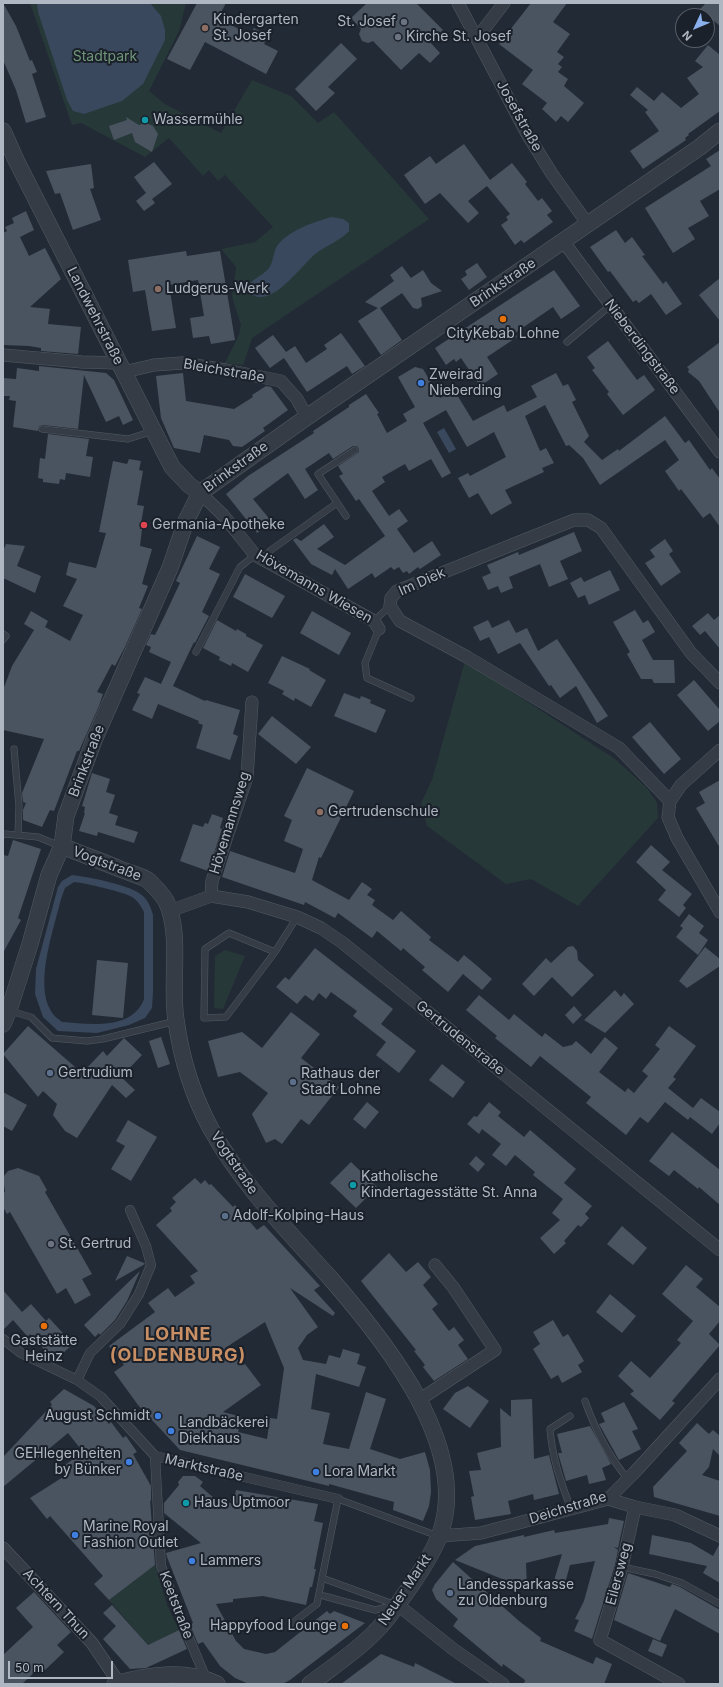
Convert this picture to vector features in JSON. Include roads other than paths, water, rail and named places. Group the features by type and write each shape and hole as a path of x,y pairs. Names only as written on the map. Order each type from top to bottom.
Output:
{"street":[{"name":"Josefstraße","path":"458,3 526,132 552,174 587,223"},
{"path":"477,38 504,3"},
{"name":"Landwehrstraße","path":"3,131 16,160 155,430 172,467 189,485 200,493"},
{"name":"Brinkstraße","path":"5,1014 49,875 62,846 66,816 94,740 170,568 186,521 200,493 307,417 720,131"},
{"name":"Nieberdingstraße","path":"563,241 720,452"},
{"name":"Bleichstraße","path":"3,355 122,367 182,363 281,381 297,399 307,417"},
{"name":"Hövemanns Wiesen","path":"200,493 223,515 259,558 377,625"},
{"name":"Im Diek","path":"670,801 619,748 467,657 400,622 390,606 391,598 397,591 574,520 588,520 601,528 691,653 720,683"},
{"name":"Hövemannsweg","path":"210,896 212,881 247,777 252,702"},
{"path":"720,750 681,785 670,801 668,817 677,838 720,912"},
{"name":"Vogtstraße","path":"62,846 147,879 164,898 170,910 174,937 173,996 176,1021 188,1077 210,1127 255,1195 352,1304 378,1337 419,1400 435,1432 443,1462 446,1485 444,1515 439,1536"},
{"name":"Gertrudenstraße","path":"170,910 210,896 248,902 297,918 321,928 343,943 720,1250"},
{"path":"77,1380 90,1353 120,1324 139,1294 151,1265 146,1246 130,1210"},
{"path":"419,1400 494,1350 453,1287 435,1265"},
{"name":"Marktstraße","path":"3,1339 21,1353 77,1380 101,1397 155,1456 338,1499"},
{"name":"Deichstraße","path":"439,1536 481,1532 608,1499 720,1379"},
{"name":"Keetstraße","path":"155,1456 160,1566 184,1626 211,1682"},
{"path":"608,1499 675,1516 720,1536"},
{"name":"Eilersweg","path":"635,1507 622,1567 600,1640 679,1684"},
{"name":"Neuer Markt","path":"310,1684 377,1631 398,1605 420,1572 439,1536"},
{"name":"Achtern Thun","path":"3,1548 92,1643 117,1684"},
{"path":"398,1605 453,1649 503,1684"},
{"path":"117,1684 158,1676 188,1675 211,1682"}],"lane":[{"path":"567,342 611,305"},
{"path":"42,429 128,439 155,430"},
{"path":"346,516 318,474 355,450"},
{"path":"196,652 240,567 259,558 337,503"},
{"path":"390,606 377,625 365,663 367,678 411,698"},
{"path":"3,634 6,636 3,640"},
{"path":"14,749 19,806 18,835"},
{"path":"3,835 38,837 62,846"},
{"path":"275,952 229,933 205,949 204,1018 226,1017 275,952 297,918"},
{"path":"5,1014 31,1017 52,1038 87,1041 103,1040 176,1021"},
{"path":"585,1400 593,1426 618,1468 628,1479"},
{"path":"570,1416 550,1429 551,1448 563,1490 571,1509"},
{"path":"292,1624 317,1604 338,1499"},
{"name":"Marktstraße","path":"338,1499 439,1536"},
{"path":"622,1567 655,1574 682,1583 720,1604"},
{"path":"322,1578 398,1605"},
{"path":"324,1596 375,1610 398,1605"}],"water":[{"name":"Stadtpark","path":"37,3 150,3 161,16 165,30 165,40 143,84 122,101 84,114 73,111 67,100 38,12"},
{"path":"332,217 343,219 349,223 349,231 341,238 314,255 291,279 273,294 263,297 255,296 247,289 251,282 269,268 276,248 280,242 293,232 309,224"},
{"path":"444,428 456,449 449,453 437,432"},
{"path":"72,875 120,885 130,888 143,896 151,907 153,915 153,992 152,1008 145,1018 129,1025 97,1033 58,1031 43,1017 35,994 36,969 58,887 62,881","holes":["74,882 128,895 136,900 144,912 144,999 138,1009 130,1016 120,1021 96,1024 62,1022 52,1012 46,1000 44,986 47,956 61,899 65,888"]}],"place":[{"name":"St. Josef","path":"404,22"},
{"name":"Kindergarten St. Josef","path":"205,28"},
{"name":"Kirche St. Josef","path":"398,37"},
{"name":"Wassermühle","path":"145,120"},
{"name":"Ludgerus-Werk","path":"158,289"},
{"name":"CityKebab Lohne","path":"503,319"},
{"name":"Zweirad Nieberding","path":"421,383"},
{"name":"Germania-Apotheke","path":"144,525"},
{"name":"Gertrudenschule","path":"320,812"},
{"name":"Gertrudium","path":"50,1073"},
{"name":"Rathaus der Stadt Lohne","path":"293,1082"},
{"name":"Katholische Kindertagesstätte St. Anna","path":"353,1185"},
{"name":"Adolf-Kolping-Haus","path":"225,1216"},
{"name":"St. Gertrud","path":"51,1244"},
{"name":"Gaststätte Heinz","path":"44,1326"},
{"name":"August Schmidt","path":"158,1416"},
{"name":"Landbäckerei Diekhaus","path":"171,1431"},
{"name":"GEHlegenheiten by Bünker","path":"129,1462"},
{"name":"Lora Markt","path":"316,1472"},
{"name":"Haus Uptmoor","path":"186,1503"},
{"name":"Marine Royal Fashion Outlet","path":"75,1535"},
{"name":"Lammers","path":"192,1561"},
{"name":"Landessparkasse zu Oldenburg","path":"450,1593"},
{"name":"Happyfood Lounge","path":"345,1626"}],"district":[{"name":"LOHNE (OLDENBURG)","path":"178,1345"}]}
